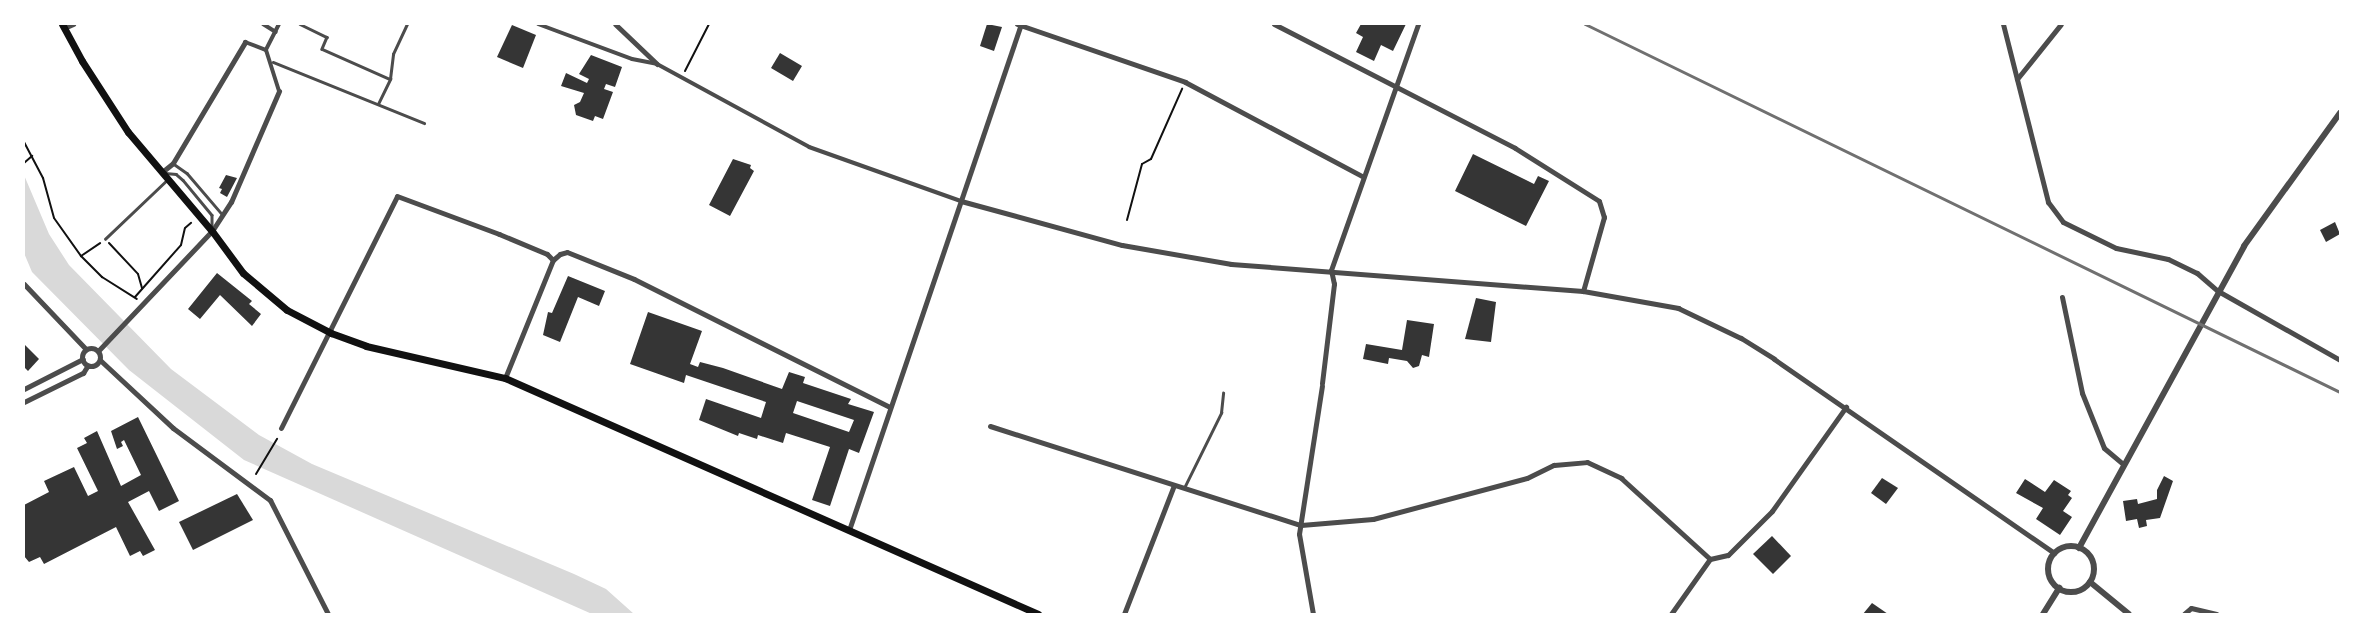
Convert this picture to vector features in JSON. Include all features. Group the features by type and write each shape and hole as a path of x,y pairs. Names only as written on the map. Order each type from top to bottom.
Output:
{"main road":[{"path":"63,26 128,132 212,231 244,273 262,292 331,333 395,354 505,378 1038,614"}],"street":[{"path":"63,26 73,24"},
{"path":"263,24 276,32"},
{"path":"266,50 279,24"},
{"path":"538,24 632,58 657,64"},
{"path":"615,24 657,64 680,79 809,148 961,201 1122,245 1231,264 1332,270 1583,291 1670,306 1741,338 1846,407 2054,554"},
{"path":"849,530 1020,24 1185,82 1362,176"},
{"path":"1274,24 1515,148 1599,201 1604,217 1583,291"},
{"path":"1313,614 1299,534 1322,385 1334,284 1332,270 1362,176 1418,24"},
{"path":"2003,24 2048,202 2063,222 2116,248 2168,259 2197,273 2218,290 2340,360"},
{"path":"2017,79 2061,24"},
{"path":"24,284 86,350 98,351 105,346 212,231 223,215 280,91 272,62 266,50 245,42 173,163 162,172"},
{"path":"2080,548 2123,464 2244,246 2340,113"},
{"path":"281,428 331,333 367,250 397,196 504,236 547,254 553,260"},
{"path":"505,378 553,260 560,254 567,252 594,261 890,407"},
{"path":"2062,297 2082,393 2104,448 2123,464"},
{"path":"24,389 83,359 86,350"},
{"path":"98,351 100,360 173,428 270,500 328,614"},
{"path":"83,359 88,365"},
{"path":"88,365 94,365 100,360"},
{"path":"24,402 83,373 88,365"},
{"path":"1671,614 1710,559 1728,555 1772,512 1846,407"},
{"path":"990,426 1300,525 1373,519 1527,478 1554,465 1587,462 1621,478 1710,559"},
{"path":"1124,614 1174,485"},
{"path":"2066,547 2080,548 2094,563 2090,582 2078,591 2058,588 2048,572 2054,554 2066,547"},
{"path":"2090,582 2128,614"},
{"path":"2043,614 2058,588"},
{"path":"2184,614 2191,608 2216,614"}],"lane":[{"path":"300,24 327,36 322,48 390,79"},
{"path":"378,104 390,79 393,54 407,24"},
{"path":"272,62 424,123"},
{"path":"173,163 187,173 223,215"},
{"path":"162,172 176,174 183,180 212,215 212,231"},
{"path":"105,240 168,179"},
{"path":"1183,489 1221,413 1223,394"}],"path":[{"path":"680,79 709,24"},
{"path":"1127,220 1142,164 1151,159 1185,82"},
{"path":"24,142 43,178 54,218 81,256 102,277 143,303"},
{"path":"24,163 32,156"},
{"path":"135,297 181,245 185,228 191,223"},
{"path":"81,256 105,240 138,274 142,288"},
{"path":"256,474 276,439"}],"shaded area":[{"path":"24,175 49,234 69,265 171,369 259,435 312,464 606,589 634,614 592,614 244,460 129,370 32,272 24,253"}],"building":[{"path":"987,24 1002,27 994,51 980,46"},
{"path":"1361,24 1406,24 1393,51 1381,45 1374,61 1356,52 1363,37 1356,33"},
{"path":"512,25 536,35 523,68 497,57"},
{"path":"780,53 802,66 793,81 771,68"},
{"path":"591,55 622,67 615,87 606,84 604,89 613,92 603,119 595,116 593,121 576,115 574,105 580,102 584,93 561,86 566,73 587,83 589,79 579,74"},
{"path":"1473,154 1534,184 1538,176 1549,181 1526,226 1455,191"},
{"path":"733,159 751,165 750,168 754,171 730,216 709,205"},
{"path":"226,175 237,178 227,197 220,193 222,189 219,188"},
{"path":"2335,222 2340,234 2326,242 2320,230"},
{"path":"217,273 252,301 249,304 261,314 252,326 220,295 200,319 188,309"},
{"path":"568,276 605,291 599,306 578,297 560,342 543,335 548,312 552,313"},
{"path":"1476,298 1496,302 1491,342 1465,339"},
{"path":"648,312 702,331 690,364 698,367 700,362 723,368 782,389 789,372 805,377 803,383 851,399 848,404 874,412 859,453 849,449 830,506 812,500 830,447 786,433 783,443 758,435 757,439 739,433 738,436 699,420 706,399 761,418 766,402 686,375 684,383 630,364","holes":["797,401 854,420 849,432 793,413"]},
{"path":"1407,320 1434,324 1429,357 1422,355 1419,366 1413,368 1407,361 1389,358 1388,364 1363,359 1366,344 1402,350"},
{"path":"24,344 39,359 28,371 24,367"},
{"path":"138,417 179,501 159,511 149,491 128,502 155,550 143,556 140,551 130,556 116,527 44,564 40,557 29,562 24,556 24,505 49,492 44,481 74,467 88,496 98,491 77,448 87,443 84,438 97,431 121,486 141,475 124,440 121,442 123,446 117,449 111,431"},
{"path":"2164,476 2173,481 2160,518 2146,520 2147,526 2139,528 2137,519 2126,521 2123,501 2137,499 2138,504 2157,499 2157,490"},
{"path":"1882,478 1898,488 1886,504 1871,493"},
{"path":"2025,479 2045,492 2054,480 2071,491 2068,495 2072,498 2063,511 2072,517 2060,535 2036,519 2043,508 2016,493"},
{"path":"237,494 253,520 193,550 179,522"},
{"path":"1772,536 1791,556 1773,574 1753,554"},
{"path":"1872,603 1888,614 1863,614"}],"railway":[{"path":"1585,24 2340,392"}]}
